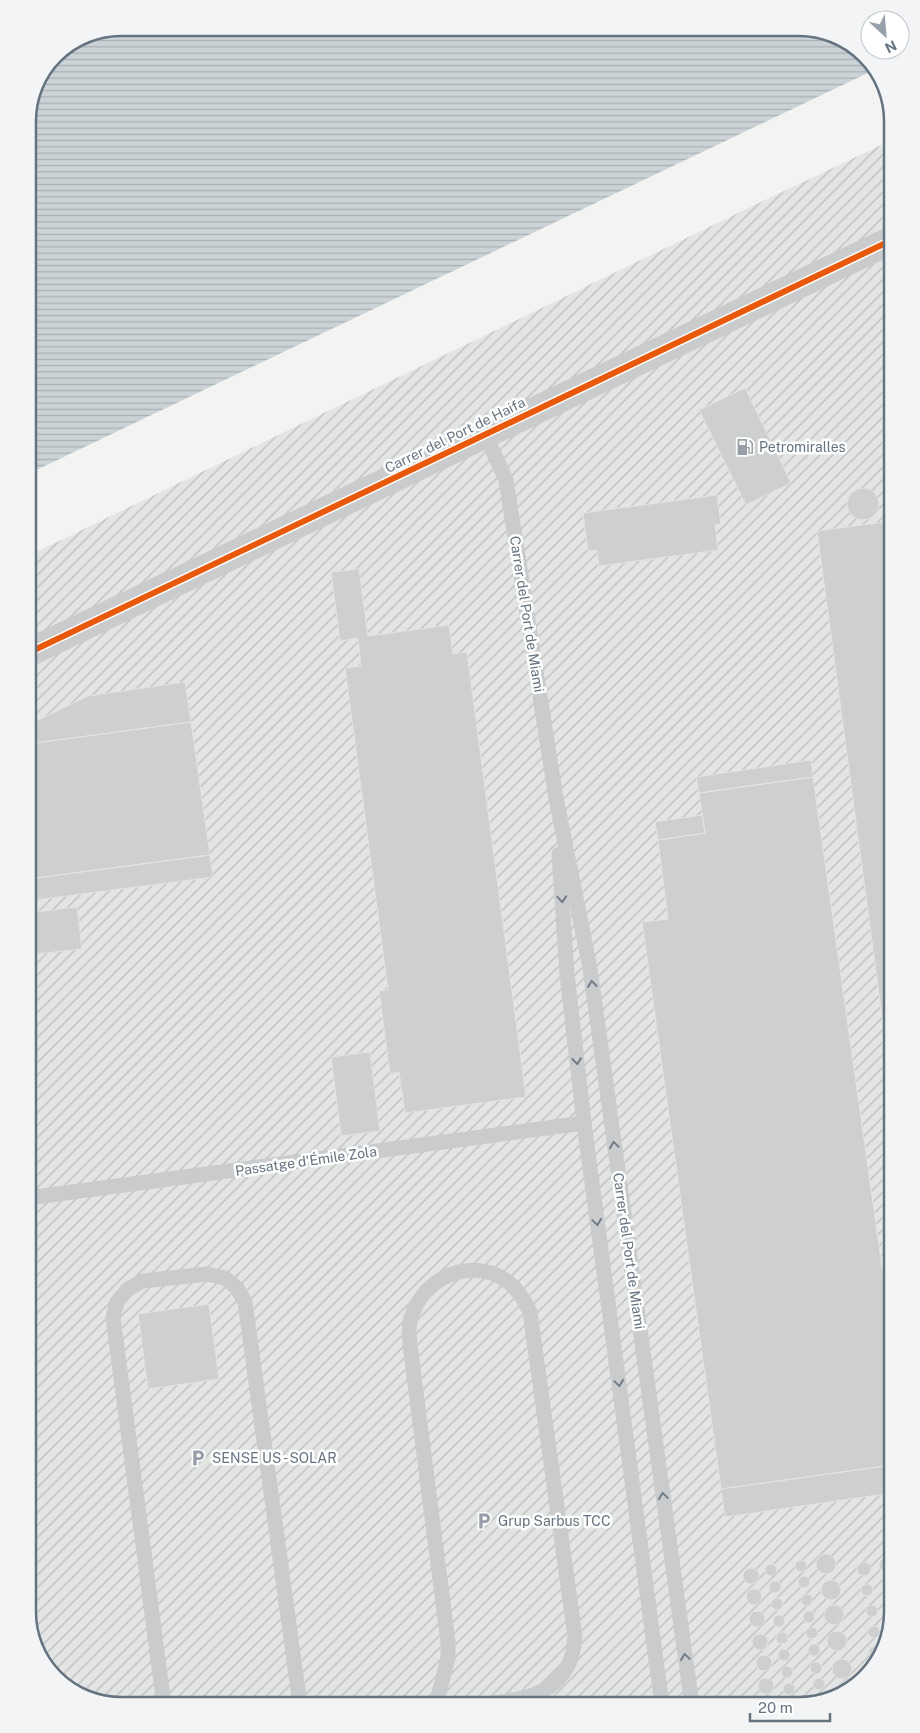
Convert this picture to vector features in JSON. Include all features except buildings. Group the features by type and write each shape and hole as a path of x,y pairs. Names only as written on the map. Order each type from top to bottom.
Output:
{"street":[{"name":"Carrer del Port de Haifa","path":"36,649 884,244"}],"lane":[{"name":"Carrer del Port de Miami","path":"485,434 506,480 556,798 590,968 691,1697"},
{"name":"Carrer del Port de Miami","path":"556,798 567,974 584,1124 661,1697"},
{"name":"Passatge d'Émile Zola","path":"36,1197 584,1124"},
{"path":"438,1697 448,1658 448,1642 410,1345 410,1323 417,1303 430,1286 449,1274 470,1270 490,1273 507,1281 521,1294 530,1312 575,1636 572,1656 564,1673 550,1687 533,1696 526,1697"},
{"path":"163,1697 112,1317 117,1302 128,1289 143,1281 208,1274 225,1278 237,1288 245,1302 299,1697"}],"shaded area":[{"path":"121,36 805,36 821,39 841,48 851,54 868,73 36,470 36,115 39,99 54,69 65,57 89,43 104,38"},
{"path":"884,144 884,1612 881,1634 877,1644 863,1668 851,1679 831,1690 816,1695 799,1697 115,1697 84,1688 65,1676 48,1654 38,1629 36,1612 36,552"}],"cycle path":[{"path":"36,649 884,244"}],"place":[{"name":"Petromiralles","path":"745,447"},
{"name":"SENSE US - SOLAR","path":"198,1458"},
{"name":"Grup Sarbus TCC","path":"484,1521"}]}
